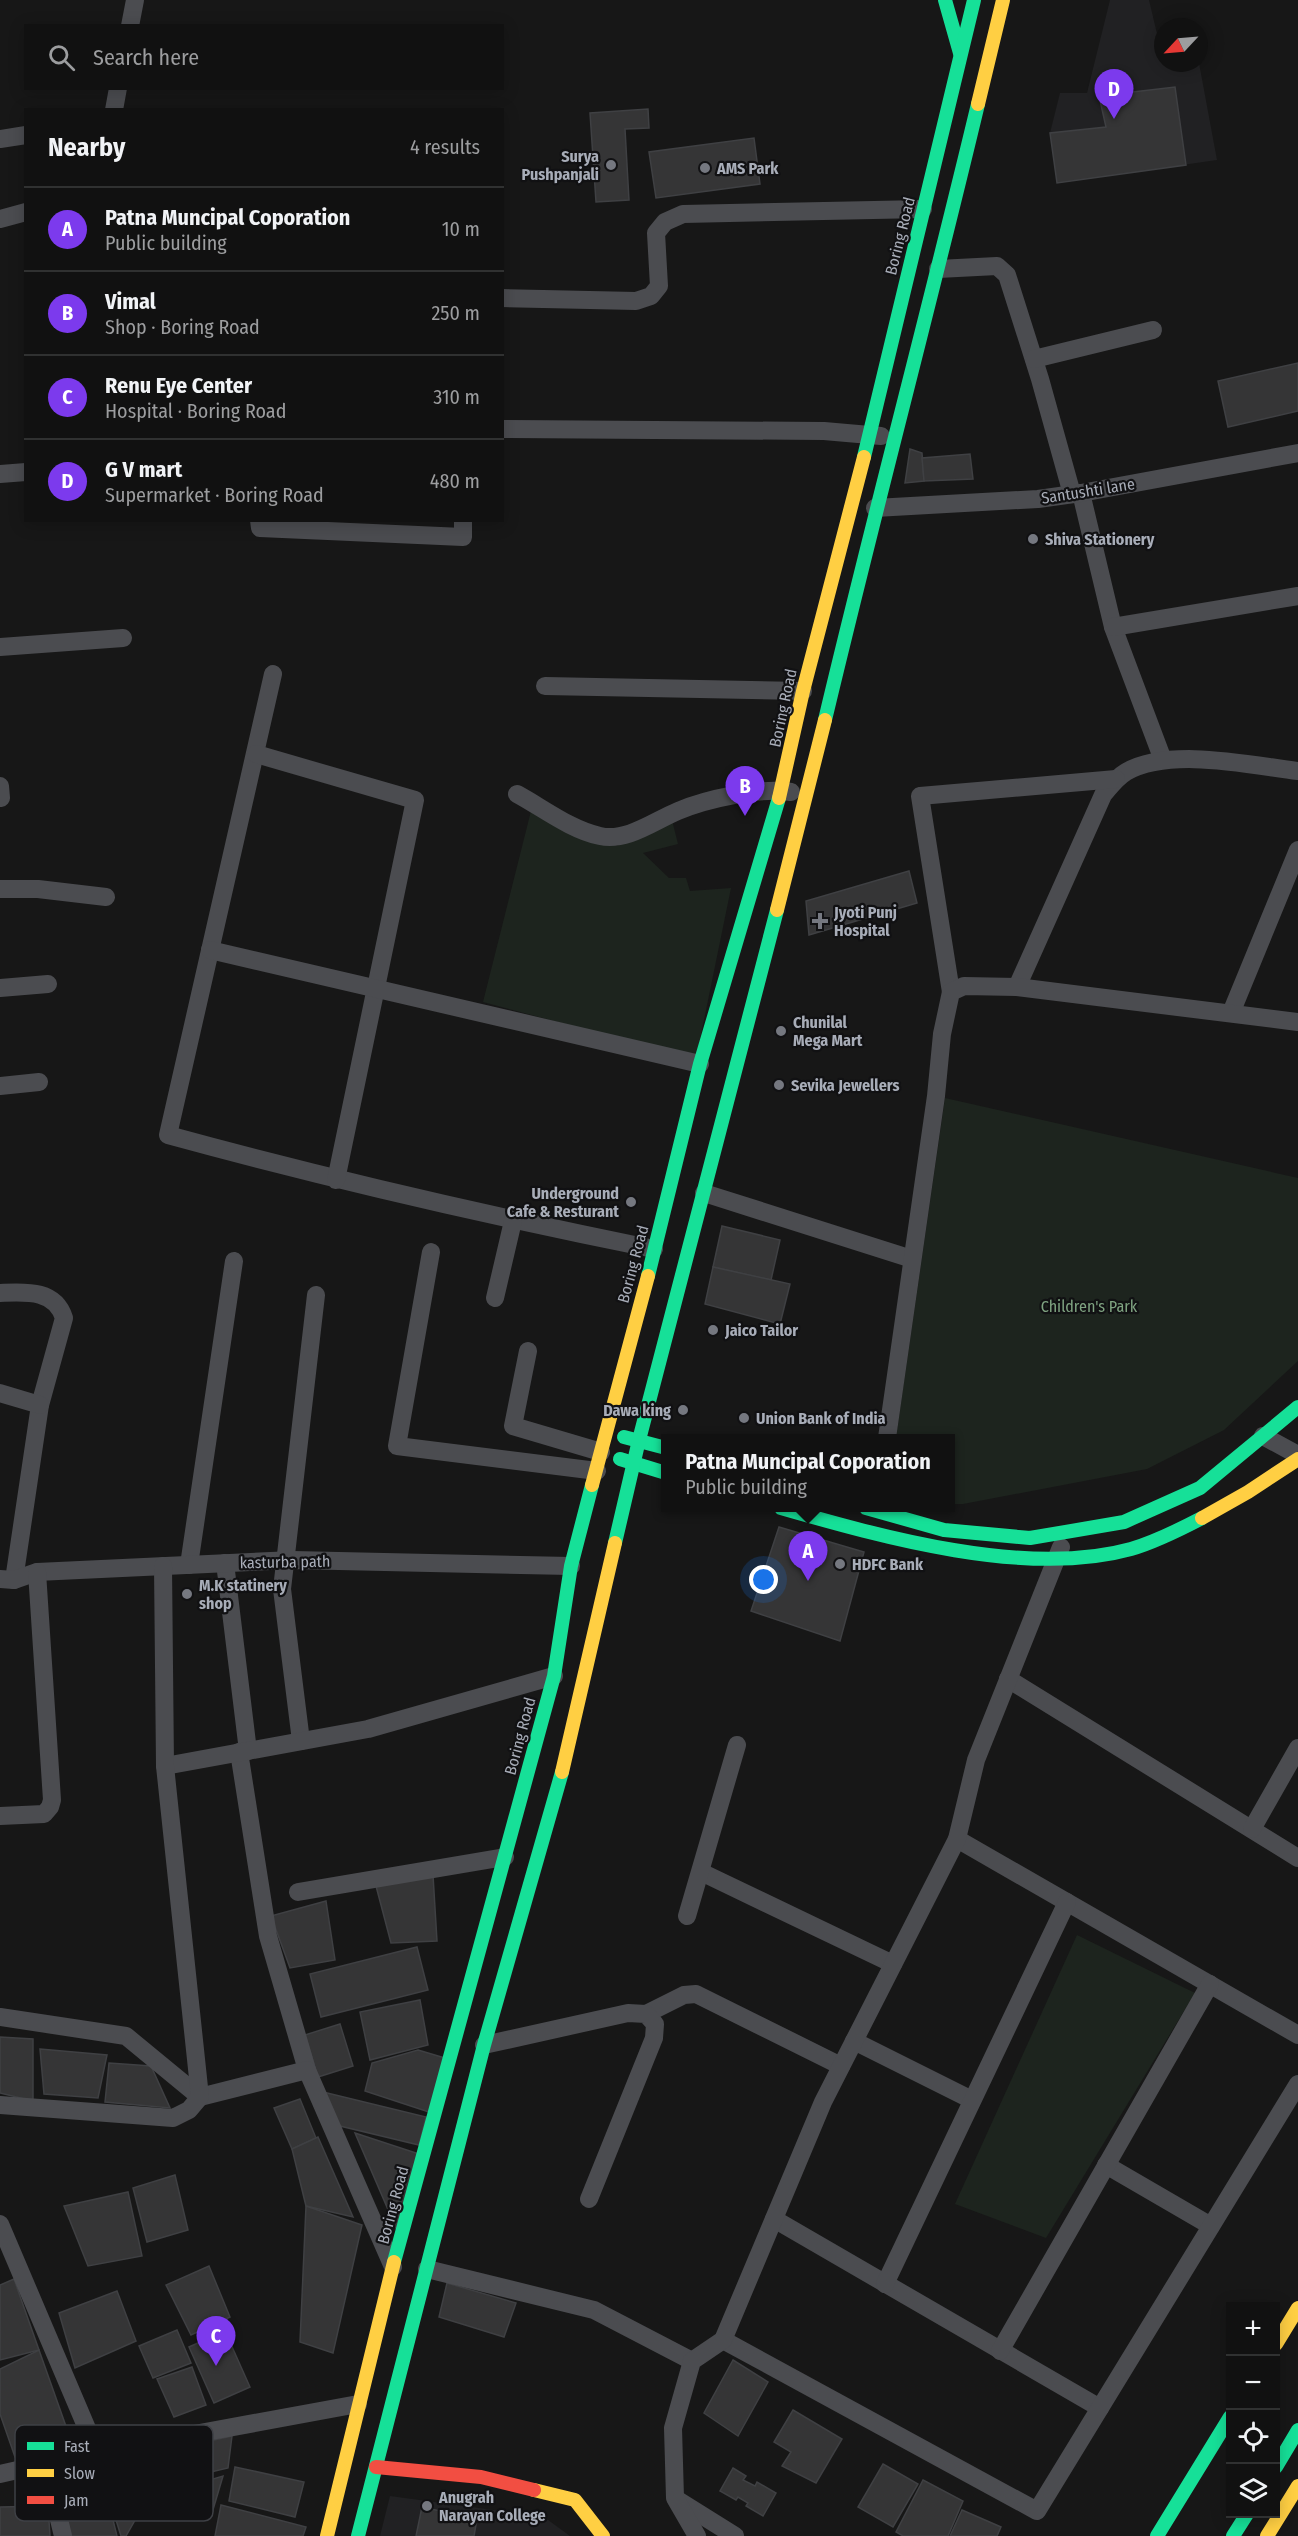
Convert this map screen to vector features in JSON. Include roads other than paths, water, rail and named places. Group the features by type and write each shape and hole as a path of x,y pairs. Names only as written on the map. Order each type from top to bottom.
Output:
{"street":[{"path":"130,24 135,0"},
{"path":"945,0 960,57"},
{"name":"Boring Road","path":"327,2536 393,2268 554,1676 571,1566 700,1064 782,791 803,691 870,436 974,0"},
{"path":"358,2536 484,2044 561,1777 639,1440 807,795 875,508 938,269 1003,0"},
{"path":"114,108 118,90"},
{"path":"0,139 24,135"},
{"path":"504,298 636,302 651,296 659,286 656,233 665,222 683,214 924,209"},
{"path":"0,219 24,213"},
{"path":"938,269 997,266 1006,275 1076,494 1113,627 1163,760"},
{"path":"1034,359 1153,330"},
{"path":"504,429 824,431 870,436 895,435"},
{"name":"Santushti lane","path":"875,508 1076,494 1298,453"},
{"path":"0,474 24,472"},
{"path":"259,522 260,528 463,537 463,522"},
{"path":"1113,627 1298,596"},
{"path":"0,647 123,638"},
{"path":"273,674 168,1135 336,1180 513,1221 654,1249"},
{"path":"545,686 803,691"},
{"path":"256,754 415,800 336,1180"},
{"path":"1017,987 1104,795 1116,779 1127,771 1163,760 1185,759 1298,771"},
{"path":"888,1434 936,1096 942,1034 951,992 920,796 1116,779"},
{"path":"0,786 1,798"},
{"path":"518,794 583,830 614,837 642,828 695,804 782,791 807,795"},
{"path":"1232,1013 1298,850"},
{"path":"0,889 38,889 106,897"},
{"path":"210,950 700,1064"},
{"path":"0,988 48,984"},
{"path":"951,992 964,986 1017,987 1298,1022"},
{"path":"0,1086 39,1082"},
{"path":"704,1193 912,1259"},
{"path":"495,1298 513,1221"},
{"path":"431,1252 397,1446 597,1471"},
{"path":"189,1565 234,1261"},
{"path":"0,1293 24,1292 46,1296 62,1311 64,1318 39,1406 7,1580"},
{"path":"301,1741 282,1602 316,1295"},
{"path":"528,1351 513,1426 661,1472"},
{"path":"0,1393 39,1406"},
{"path":"883,1512 944,1530 1030,1538 1124,1522 1200,1488 1298,1407"},
{"path":"606,1432 661,1447"},
{"path":"795,1512 885,1538 983,1554 1057,1557 1127,1550 1187,1526 1246,1495 1298,1457 1263,1436"},
{"path":"697,2536 675,2498 673,2428 692,2361 723,2340 823,2102 957,1839 976,1760 1067,1531"},
{"name":"kasturba path","path":"7,1580 37,1572 285,1561 571,1566"},
{"path":"225,1563 243,1752 267,1936 307,2070 393,2268"},
{"path":"163,1566 165,1766 200,2097"},
{"path":"0,1816 44,1814 50,1808 52,1800 37,1572"},
{"path":"165,1766 368,1729 554,1676"},
{"path":"1008,1679 1298,1858"},
{"path":"687,1916 737,1745"},
{"path":"1252,1829 1298,1748"},
{"path":"957,1839 1298,2035"},
{"path":"298,1892 505,1857"},
{"path":"701,1872 893,1964"},
{"path":"885,2284 1067,1902"},
{"path":"1000,2351 1210,1984"},
{"path":"484,2044 628,2013 646,2014 684,1995 696,1994 841,2066"},
{"path":"589,2199 654,2038 655,2024 646,2014"},
{"path":"0,2017 126,2036 200,2097"},
{"path":"854,2042 972,2100"},
{"path":"0,2105 173,2118 189,2110 200,2097 307,2070"},
{"path":"723,2340 1037,2511 1298,2084"},
{"path":"1106,2165 1211,2226"},
{"path":"774,2220 1100,2408"},
{"path":"0,2224 86,2425"},
{"path":"427,2269 594,2310 692,2361"},
{"path":"1280,2336 1298,2308"},
{"path":"213,2431 358,2404"},
{"path":"1157,2536 1226,2424"},
{"path":"1277,2464 1298,2430"},
{"path":"376,2467 481,2477 575,2500 603,2536"},
{"path":"0,2474 15,2470"},
{"path":"1267,2536 1298,2486"},
{"path":"675,2498 735,2536"},
{"path":"1233,2536 1244,2518"},
{"path":"59,2521 63,2536"}],"place":[{"name":"G V mart","path":"1114,119"},
{"name":"Surya Pushpanjali","path":"611,165"},
{"name":"AMS Park","path":"705,168"},
{"name":"Shiva Stationery","path":"1033,539"},
{"name":"Vimal","path":"745,816"},
{"name":"Jyoti Punj Hospital","path":"820,921"},
{"name":"Chunilal Mega Mart","path":"781,1031"},
{"name":"Sevika Jewellers","path":"779,1085"},
{"name":"Underground Cafe & Resturant","path":"631,1202"},
{"name":"Jaico Tailor","path":"713,1330"},
{"name":"Dawa king","path":"683,1410"},
{"name":"Union Bank of India","path":"744,1418"},
{"name":"HDFC Bank","path":"840,1564"},
{"name":"Patna Muncipal Coporation","path":"808,1581"},
{"name":"M.K statinery shop","path":"187,1594"},
{"name":"Renu Eye Center","path":"216,2366"},
{"name":"Anugrah Narayan College","path":"427,2506"}],"park label":[{"name":"Children's Park","path":"1089,1306"}]}
